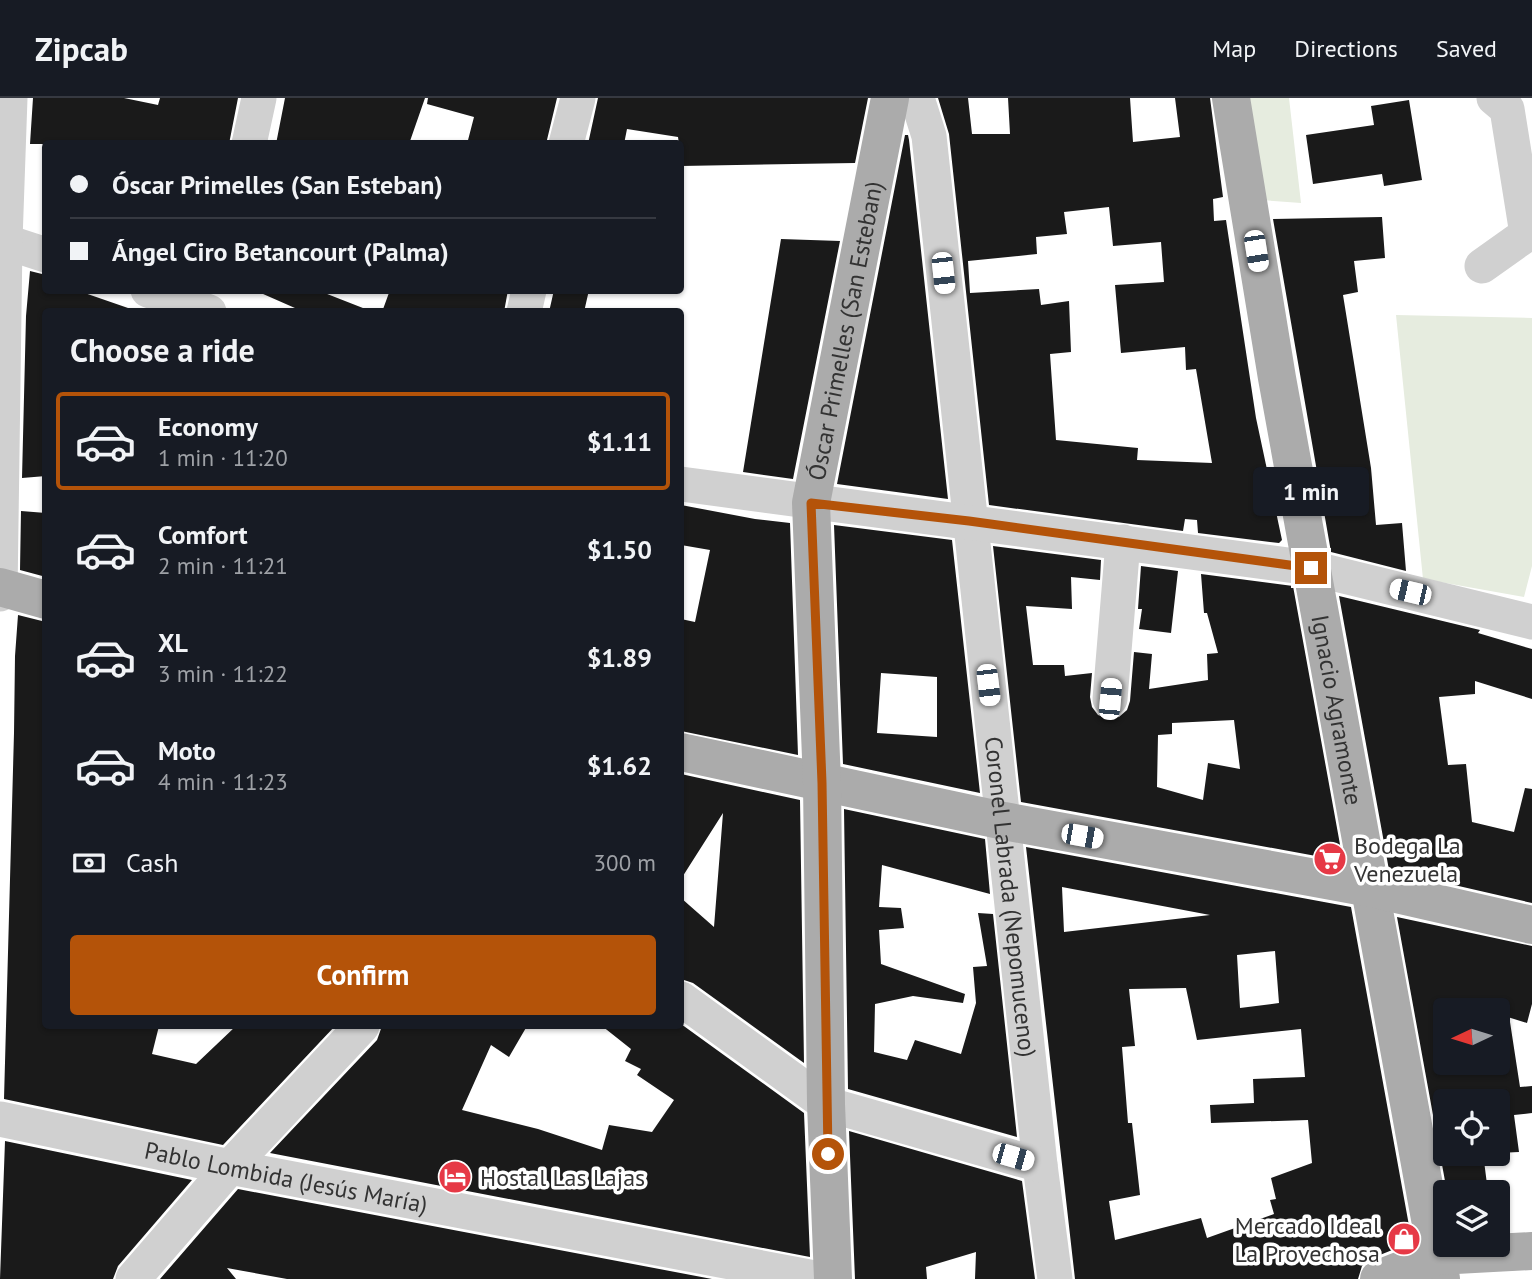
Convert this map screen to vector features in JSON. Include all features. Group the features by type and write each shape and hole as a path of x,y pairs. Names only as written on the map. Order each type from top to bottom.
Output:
{"main road":[{"name":"Óscar Primelles (San Esteban)","path":"833,1279 826,1104 822,783 811,503 890,98"},
{"name":"Ignacio Agramonte","path":"1231,98 1311,568 1439,1268"},
{"path":"0,587 42,599"},
{"path":"684,753 1004,821 1370,888 1532,925"},
{"path":"1379,1279 1532,1251"}],"street":[{"path":"0,594 2,241 10,98"},
{"path":"250,140 259,98"},
{"path":"567,140 578,98"},
{"name":"Coronel Labrada (Nepomuceno)","path":"918,98 929,136 969,521 1055,1279"},
{"path":"1482,266 1527,234 1507,109 1494,98"},
{"path":"2,241 42,254"},
{"path":"159,294 200,308"},
{"path":"684,484 1311,568 1532,622"},
{"path":"1110,699 1123,542"},
{"path":"684,1001 826,1104 1040,1165"},
{"path":"133,1279 230,1167 359,1029"},
{"name":"Pablo Lombida (Jesús María)","path":"0,1119 230,1167 820,1279"}],"shaded area":[{"path":"1244,98 1289,98 1301,203 1261,200"},
{"path":"1396,315 1532,318 1532,566 1524,597 1423,579"}],"building":[{"path":"33,98 124,98 158,105 160,98 238,98 230,140 42,140 42,144 30,144"},
{"path":"285,98 425,98 410,140 277,140"},
{"path":"428,98 557,98 547,140 468,140 474,117 427,104"},
{"path":"598,98 868,98 855,163 684,166 684,140 678,140 678,137 627,129 625,140 589,140"},
{"path":"938,98 968,98 972,134 1010,134 1008,98 1130,98 1133,142 1180,137 1175,98 1210,98 1223,197 1213,199 1214,221 1226,220 1256,418 1282,540 1279,543 1198,533 1197,520 1185,519 1183,531 989,505 949,134","holes":["1109,207 1113,246 1161,242 1164,282 1115,285 1121,353 1185,347 1186,370 1196,369 1212,463 1137,460 1138,448 1056,440 1050,354 1071,352 1069,301 1041,305 1039,289 970,293 968,261 1037,254 1036,237 1067,234 1064,212"]},
{"path":"1409,100 1422,180 1384,186 1382,174 1313,184 1306,135 1374,125 1371,106"},
{"path":"905,135 908,135 909,140 948,499 837,484"},
{"path":"1382,217 1385,258 1354,261 1358,292 1343,295 1371,468 1376,525 1402,523 1406,571 1331,552 1273,219"},
{"path":"781,239 840,241 793,479 743,472"},
{"path":"30,271 42,274 42,294 88,294 128,308 42,308 42,476 22,478 26,316"},
{"path":"263,294 327,294 363,308 295,308"},
{"path":"389,294 507,294 505,308 383,308"},
{"path":"553,294 588,294 585,308 550,308"},
{"path":"684,506 790,523 798,755 684,732 684,620 695,622 710,550 684,546"},
{"path":"21,511 42,513 42,576 20,570"},
{"path":"834,525 952,540 980,793 843,764","holes":["881,673 937,677 937,737 877,733"]},
{"path":"993,546 1101,560 1100,580 1071,577 1072,609 1026,606 1033,665 1064,665 1065,676 1092,673 1092,707 1098,715 1108,719 1119,717 1127,710 1134,652 1152,654 1149,689 1208,680 1207,654 1218,653 1207,613 1204,613 1201,574 1293,586 1343,861 1021,802","holes":["1234,720 1240,769 1208,763 1203,800 1157,787 1158,735 1172,734 1172,723"]},
{"path":"1141,566 1178,571 1171,633 1139,629 1142,609 1138,609"},
{"path":"1339,596 1480,630 1478,633 1532,649 1532,699 1475,681 1475,694 1439,697 1448,765 1466,764 1472,822 1514,832 1525,788 1532,789 1532,903 1389,870"},
{"path":"18,615 42,621 42,1029 158,1029 152,1054 196,1064 233,1029 332,1029 223,1145 4,1099"},
{"path":"684,775 800,800 804,1063 693,983 684,980 684,901 714,927 723,813 684,874"},
{"path":"844,809 985,839 990,894 882,865 879,907 901,908 904,928 879,930 881,964 965,994 963,1003 913,996 875,1004 874,1052 907,1060 915,1040 961,1054 976,1003 973,967 987,966 978,913 993,914 1017,1137 848,1089"},
{"path":"1026,847 1351,907 1412,1242 1370,1259 1362,1266 1358,1279 1075,1279","holes":["1062,887 1210,915 1064,932","1275,951 1279,1003 1240,1008 1237,955","1186,988 1197,1040 1301,1029 1305,1077 1253,1079 1254,1103 1210,1105 1211,1123 1308,1120 1312,1163 1271,1178 1276,1199 1270,1200 1274,1214 1207,1238 1201,1218 1115,1240 1109,1201 1140,1195 1132,1123 1128,1123 1122,1047 1135,1046 1129,989"]},
{"path":"1397,917 1532,946 1532,1004 1527,1023 1510,1018 1510,998 1433,998 1433,1075 1510,1075 1510,1022 1520,1087 1532,1086 1532,1113 1514,1115 1519,1152 1510,1152 1510,1089 1433,1089 1433,1115"},
{"path":"684,1026 804,1113 810,1257 270,1153 377,1040 381,1029 525,1029 509,1057 491,1045 462,1110 538,1129 602,1150 609,1125 652,1132 674,1100 637,1075 641,1069 625,1061 631,1049 606,1029 684,1029"},
{"path":"849,1131 1022,1181 1035,1279 975,1279 976,1252 926,1267 927,1279 855,1279"},
{"path":"5,1141 192,1180 118,1266 113,1279 0,1279"},
{"path":"1442,1166 1485,1166 1486,1180 1445,1180"},
{"path":"238,1189 712,1279 287,1279 227,1268 236,1279 160,1279"}],"place":[{"name":"Bodega La Venezuela","path":"1330,859"},
{"name":"Hostal Las Lajas","path":"455,1177"},
{"name":"Mercado Ideal La Provechosa","path":"1404,1239"}],"route":[{"path":"828,1154 822,783 811,503 969,521 1311,568"}]}
